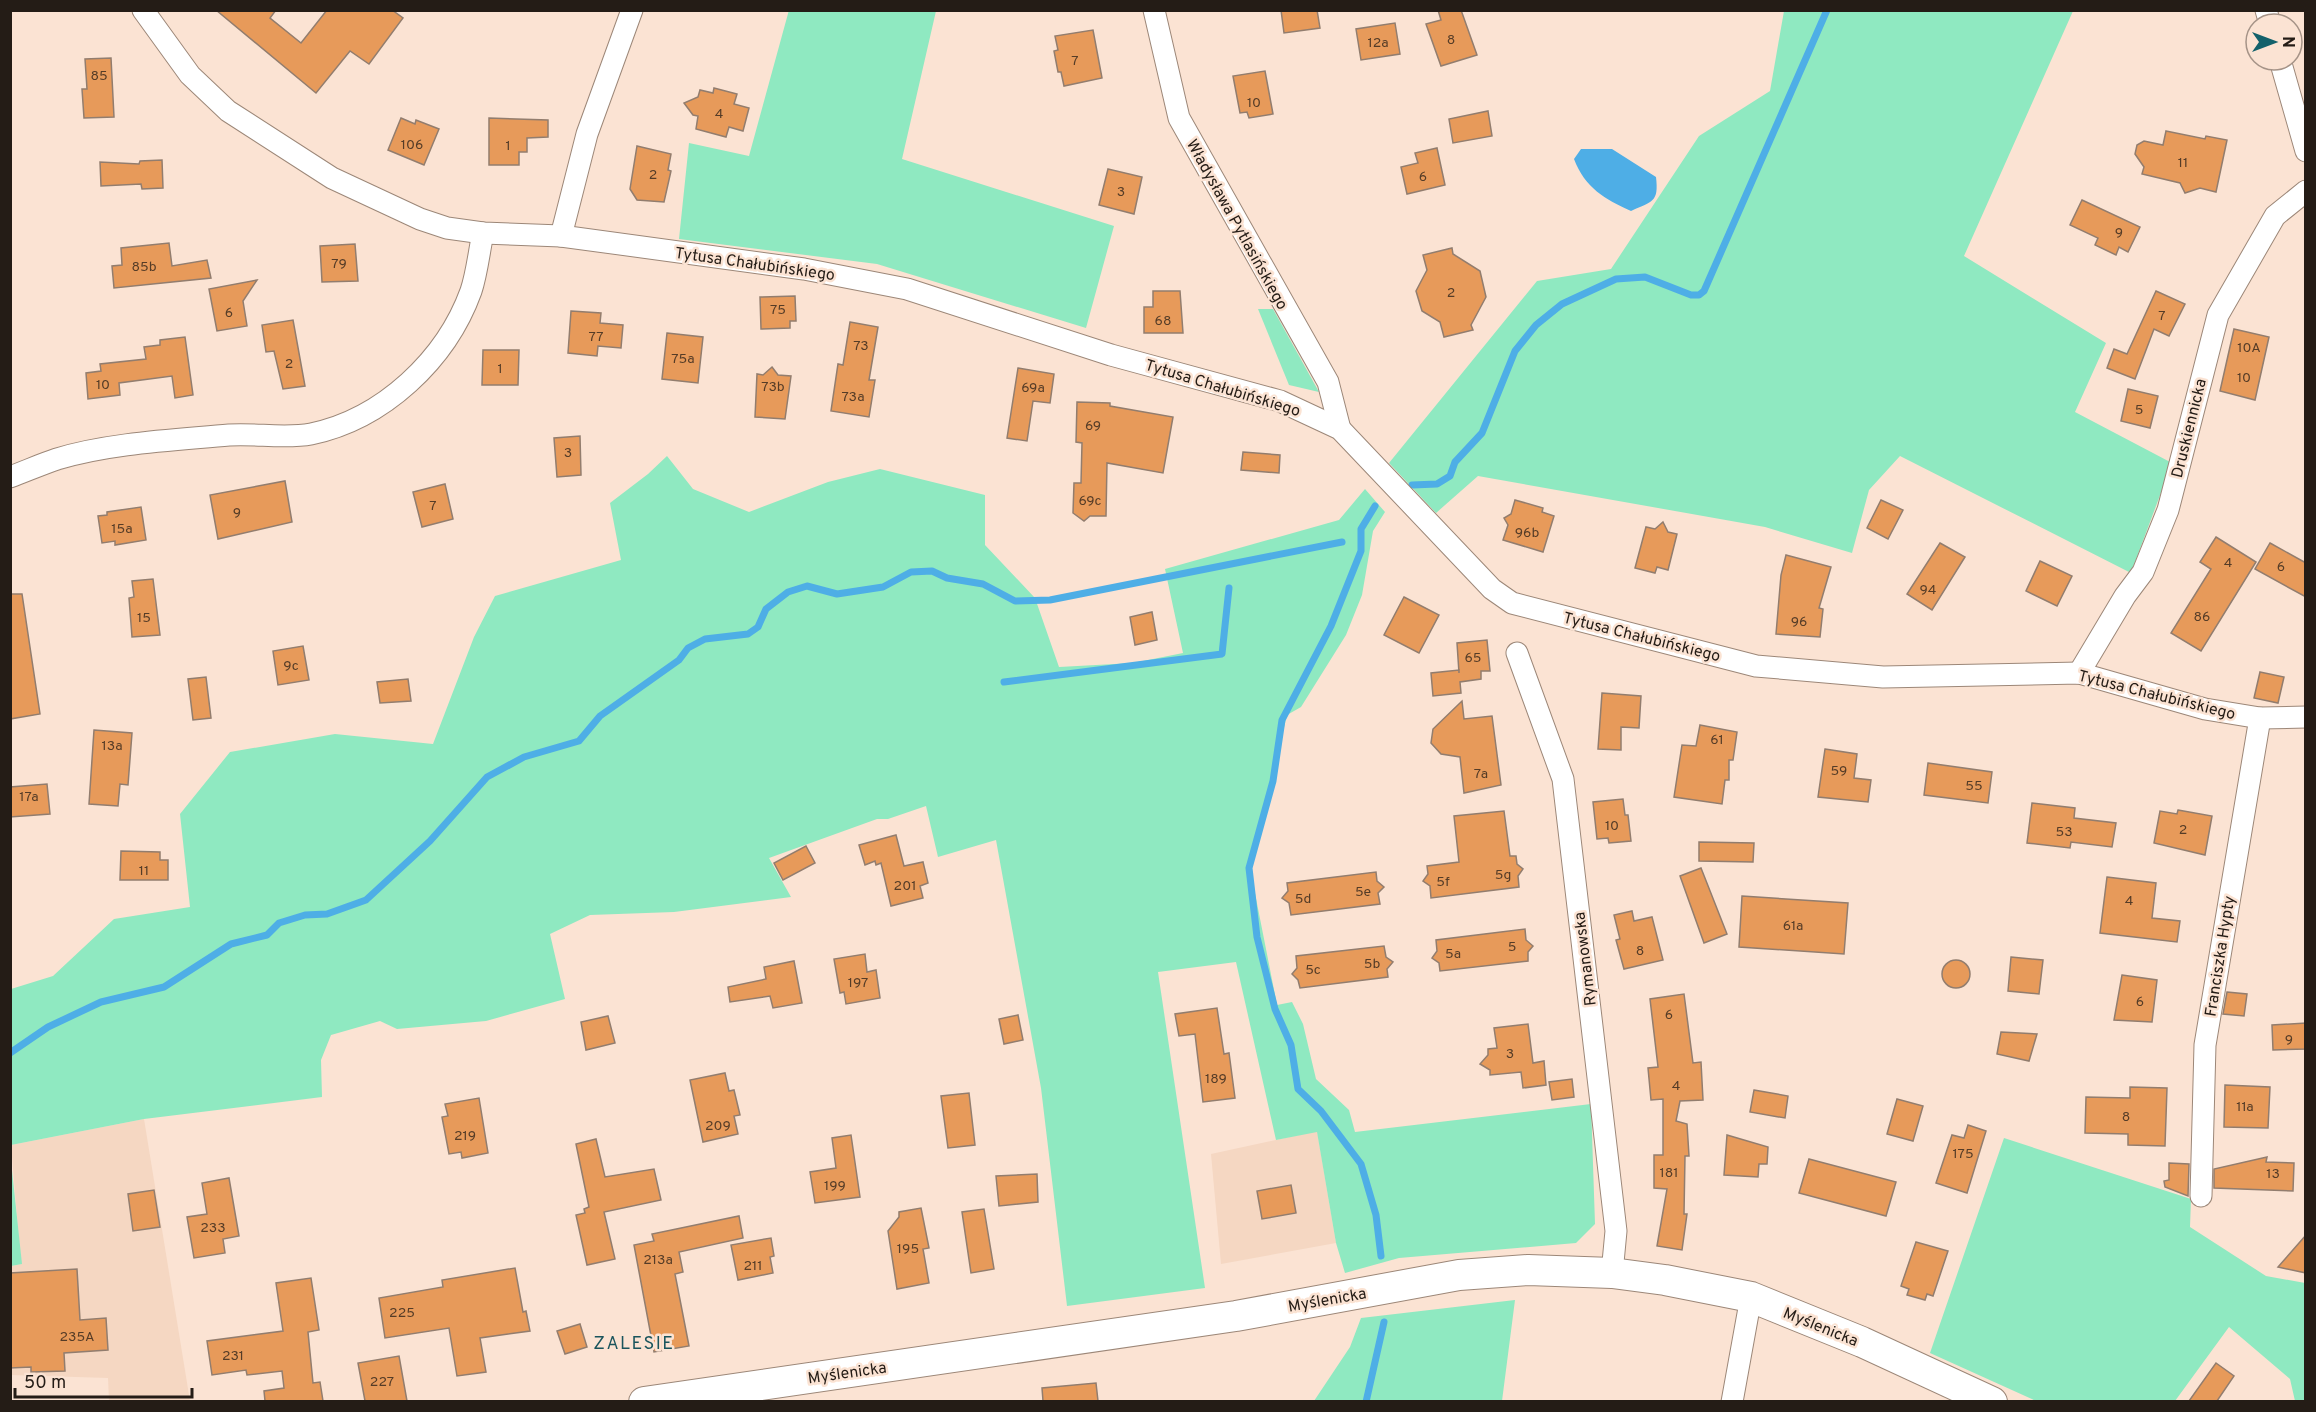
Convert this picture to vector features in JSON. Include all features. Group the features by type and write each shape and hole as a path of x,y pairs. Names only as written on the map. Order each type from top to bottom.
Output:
{"street":[{"name":"Tytusa Chałubińskiego","path":"143,10 190,75 228,111 332,178 375,200 447,228 483,233 561,236 804,269 907,289 1111,355 1280,401 1340,429 1492,589 1512,603 1756,666 1883,677 2079,673 2205,709 2260,718 2306,717"},
{"path":"561,236 587,134 632,10"},
{"name":"Władysława Pytlasińskiego","path":"1154,10 1179,118 1328,382 1340,429"},
{"path":"2283,72 2306,151"},
{"name":"Druskiennicka","path":"2079,673 2125,596 2143,572 2168,510 2218,315 2275,216 2306,191"},
{"path":"10,477 59,459 141,443 240,435 309,434 351,421 381,406 412,380 449,336 471,291 483,233"},
{"name":"Rymanowska","path":"1517,653 1563,779 1616,1231 1612,1273"},
{"name":"Franciszka Hypty","path":"2202,1196 2205,1045 2260,718"},
{"name":"Myślenicka","path":"644,1401 1236,1316 1459,1275 1528,1270 1612,1273 1665,1280 1751,1297 1862,1342 1992,1401"},
{"path":"1732,1401 1751,1297"}],"shaded area":[{"path":"144,1119 190,1401 109,1401 108,1378 11,1375 11,1266 21,1264 11,1145"},
{"path":"1317,1131 1336,1243 1221,1264 1211,1154"}],"green space":[{"path":"789,10 936,11 902,159 1114,226 1086,328 877,264 679,239 689,143 749,156"},
{"path":"1784,11 2073,11 1964,256 2106,343 2075,412 2172,463 2131,573 1900,456 1869,490 1852,553 1765,527 1478,476 1436,513 1389,463 1537,281 1611,269 1699,136 1770,91"},
{"path":"1258,309 1273,309 1319,392 1289,385"},
{"path":"667,456 693,489 749,512 828,482 880,469 985,495 985,545 1035,598 1059,667 1133,663 1183,653 1165,569 1339,520 1365,489 1385,512 1373,531 1362,595 1346,635 1301,707 1287,715 1251,873 1277,1005 1292,1002 1303,1024 1316,1079 1349,1110 1355,1132 1591,1104 1595,1224 1576,1243 1399,1258 1345,1273 1336,1243 1317,1132 1276,1140 1236,962 1158,972 1205,1288 1067,1306 1041,1088 996,840 938,857 926,806 888,819 877,819 769,858 791,897 674,912 590,915 550,934 565,999 486,1021 397,1029 380,1021 331,1035 321,1060 322,1097 144,1119 11,1145 11,989 53,976 114,919 190,907 180,814 230,752 335,734 433,744 474,637 495,596 621,560 610,503 648,474"},
{"path":"2004,1138 2191,1199 2190,1227 2266,1276 2305,1283 2305,1401 2295,1401 2290,1379 2229,1327 2175,1401 2036,1401 1930,1353"},
{"path":"11,1161 22,1264 10,1266"},
{"path":"1515,1300 1502,1401 1314,1401 1350,1347 1361,1318"}],"water":[{"path":"1581,149 1612,149 1656,177 1655,197 1649,203 1631,211 1604,197 1584,178 1574,159"}],"building":[{"path":"216,10 276,10 270,18 301,43 327,10 392,10 403,18 369,64 350,51 316,93"},
{"path":"1281,10 1317,10 1320,28 1284,33"},
{"path":"1438,10 1461,10 1477,55 1441,66 1426,24 1441,20"},
{"path":"1395,23 1400,54 1361,60 1356,29"},
{"path":"1093,30 1102,78 1064,86 1061,72 1058,72 1054,51 1058,50 1055,36"},
{"path":"111,58 114,117 84,118 82,89 87,89 85,59"},
{"path":"1265,71 1273,114 1249,118 1247,112 1240,113 1233,76"},
{"path":"714,88 737,94 734,104 749,108 743,131 729,127 726,137 696,129 698,116 693,115 684,103 698,97 700,90 713,93"},
{"path":"1488,111 1492,136 1453,143 1449,119"},
{"path":"401,118 415,124 416,120 439,129 424,165 388,150"},
{"path":"489,118 548,120 548,137 527,138 527,152 519,152 519,165 489,165"},
{"path":"2166,131 2205,139 2206,136 2227,140 2216,192 2200,188 2185,193 2180,183 2142,174 2144,167 2135,154 2137,145 2144,141 2163,145"},
{"path":"637,146 671,154 668,170 671,171 664,202 637,200 630,189"},
{"path":"1437,148 1445,185 1407,194 1401,167 1418,163 1415,153"},
{"path":"162,160 163,188 142,189 141,184 101,186 100,162 139,164 140,161"},
{"path":"1108,169 1142,177 1134,214 1099,205"},
{"path":"2082,200 2140,227 2128,252 2119,247 2116,255 2095,245 2098,238 2070,225"},
{"path":"169,243 172,266 207,260 211,278 114,288 112,266 122,265 121,248"},
{"path":"355,244 358,281 322,282 320,246"},
{"path":"1452,248 1453,254 1480,271 1486,297 1471,325 1473,330 1444,337 1440,322 1422,311 1416,291 1427,270 1423,255"},
{"path":"257,280 243,301 247,326 217,331 209,289"},
{"path":"1153,291 1180,291 1183,333 1144,333 1144,307 1153,307"},
{"path":"2156,291 2185,304 2169,336 2154,329 2135,379 2107,368 2114,349 2127,354"},
{"path":"795,296 796,321 790,321 790,328 761,329 760,297"},
{"path":"571,311 601,313 600,323 623,325 621,348 598,346 597,356 568,353"},
{"path":"293,320 305,386 283,389 274,351 266,352 262,325"},
{"path":"850,322 878,327 869,380 875,380 869,417 831,411 838,364 843,365"},
{"path":"2234,329 2269,337 2255,400 2220,391"},
{"path":"667,333 703,337 698,383 662,379"},
{"path":"185,337 193,395 175,398 172,376 119,383 120,395 88,399 86,373 101,371 100,364 146,359 144,347 160,345 160,340"},
{"path":"483,350 519,350 518,385 482,385"},
{"path":"772,367 778,375 791,376 785,419 755,417 757,374 763,375"},
{"path":"1018,368 1054,374 1050,403 1033,401 1027,441 1007,438"},
{"path":"2128,389 2158,396 2150,428 2121,421"},
{"path":"1077,402 1110,403 1110,406 1173,417 1163,473 1107,463 1106,516 1090,516 1084,521 1073,513 1074,483 1081,483 1082,443 1076,442"},
{"path":"580,436 581,475 557,477 554,438"},
{"path":"1243,452 1280,455 1279,473 1241,470"},
{"path":"285,481 292,522 218,539 210,495"},
{"path":"445,484 453,519 422,527 413,492"},
{"path":"1515,500 1543,508 1542,512 1554,516 1543,552 1503,540 1508,525 1504,518 1511,514"},
{"path":"1881,500 1903,510 1888,539 1867,528"},
{"path":"141,507 146,540 115,545 115,541 102,543 98,516 107,515 107,512"},
{"path":"1663,522 1668,532 1677,534 1668,570 1657,567 1655,573 1635,568 1646,527 1655,529"},
{"path":"2216,537 2256,562 2201,651 2171,633 2211,569 2200,562"},
{"path":"1940,543 1965,557 1932,610 1907,594"},
{"path":"2270,543 2306,563 2306,597 2255,569"},
{"path":"1786,555 1831,567 1819,608 1823,609 1820,637 1776,634 1781,575"},
{"path":"2040,561 2072,576 2057,606 2026,591"},
{"path":"153,579 160,635 132,637 129,598 134,597 132,581"},
{"path":"10,594 22,594 40,714 10,719"},
{"path":"1404,597 1439,615 1419,653 1384,635"},
{"path":"1152,612 1157,640 1135,645 1130,617"},
{"path":"1487,640 1490,671 1481,671 1481,679 1460,682 1461,693 1433,696 1431,673 1459,670 1457,643"},
{"path":"303,646 309,680 278,685 273,651"},
{"path":"2260,672 2284,677 2278,703 2254,698"},
{"path":"206,677 211,718 193,720 188,679"},
{"path":"408,679 411,701 380,703 377,682"},
{"path":"1602,693 1641,696 1639,728 1621,727 1621,750 1598,749"},
{"path":"1462,701 1464,719 1492,716 1501,785 1464,793 1460,757 1441,754 1431,743 1433,729"},
{"path":"1700,725 1737,732 1733,760 1729,760 1729,780 1725,780 1722,804 1674,797 1682,745 1696,746"},
{"path":"94,730 132,733 128,785 120,784 118,806 89,804"},
{"path":"1825,749 1857,754 1854,778 1871,780 1868,802 1818,797"},
{"path":"1928,763 1992,772 1988,803 1924,795"},
{"path":"47,784 50,814 10,817 10,787"},
{"path":"1623,799 1625,815 1628,815 1631,841 1609,843 1608,838 1597,839 1593,802"},
{"path":"2032,803 2075,808 2074,818 2116,823 2112,847 2071,842 2070,848 2027,843"},
{"path":"2178,810 2212,816 2205,855 2154,843 2160,811 2177,814"},
{"path":"1504,811 1510,856 1516,856 1517,864 1523,869 1518,876 1519,887 1431,898 1430,886 1423,881 1428,874 1427,866 1459,862 1454,816"},
{"path":"896,835 904,866 923,862 928,883 920,886 923,898 891,906 881,863 876,865 875,861 865,865 859,845"},
{"path":"1699,842 1754,843 1753,862 1699,861"},
{"path":"806,846 815,863 783,880 774,863"},
{"path":"121,851 160,852 160,860 168,860 168,880 120,880"},
{"path":"1701,868 1727,934 1704,943 1680,876"},
{"path":"1376,872 1377,881 1384,887 1378,893 1380,904 1291,915 1289,903 1282,898 1288,891 1287,883"},
{"path":"2107,877 2156,883 2152,918 2180,921 2177,942 2100,933"},
{"path":"1742,896 1848,903 1844,954 1739,947"},
{"path":"1632,911 1634,921 1652,917 1663,960 1624,969 1616,940 1620,939 1614,915"},
{"path":"1525,929 1526,940 1533,946 1528,952 1528,961 1440,971 1439,963 1432,958 1437,951 1436,940"},
{"path":"1384,946 1386,957 1393,962 1387,969 1388,977 1300,988 1298,980 1292,974 1297,968 1296,956"},
{"path":"865,954 867,972 876,970 880,998 846,1004 844,992 840,993 834,959"},
{"path":"2011,957 2043,960 2039,994 2008,991"},
{"path":"1956,960 1966,964 1970,974 1966,984 1956,988 1946,984 1942,974 1946,964"},
{"path":"794,961 802,1003 773,1008 770,996 730,1002 728,987 766,979 764,967"},
{"path":"2122,975 2157,980 2152,1022 2114,1020"},
{"path":"2227,992 2247,994 2244,1016 2223,1014"},
{"path":"1684,994 1693,1063 1701,1062 1703,1100 1680,1101 1676,1121 1687,1124 1689,1156 1685,1156 1684,1214 1687,1214 1682,1250 1657,1246 1667,1189 1654,1188 1654,1155 1663,1155 1663,1099 1651,1100 1648,1068 1658,1067 1650,999"},
{"path":"1217,1008 1224,1054 1229,1053 1235,1098 1203,1102 1195,1034 1179,1036 1175,1014"},
{"path":"1018,1015 1023,1040 1004,1044 999,1019"},
{"path":"608,1016 615,1043 586,1050 581,1022"},
{"path":"2306,1023 2306,1049 2273,1050 2272,1025"},
{"path":"1528,1024 1533,1063 1544,1061 1546,1085 1523,1088 1521,1072 1490,1075 1490,1070 1480,1064 1488,1055 1488,1049 1497,1048 1494,1028"},
{"path":"2001,1032 2037,1034 2029,1061 1997,1054"},
{"path":"725,1073 729,1091 734,1090 740,1115 734,1116 738,1134 703,1142 690,1080"},
{"path":"1572,1079 1574,1097 1552,1100 1549,1082"},
{"path":"2225,1085 2270,1087 2268,1128 2224,1127"},
{"path":"2130,1087 2167,1088 2165,1146 2128,1145 2128,1134 2085,1133 2086,1097 2130,1098"},
{"path":"1754,1090 1788,1096 1785,1118 1750,1112"},
{"path":"969,1093 975,1145 948,1148 941,1096"},
{"path":"479,1098 488,1153 462,1158 461,1152 449,1154 442,1117 448,1116 445,1104"},
{"path":"1897,1099 1923,1106 1913,1141 1887,1134"},
{"path":"1968,1125 1986,1131 1967,1193 1936,1183 1952,1135 1964,1138"},
{"path":"851,1135 860,1197 815,1203 810,1172 836,1168 832,1138"},
{"path":"1727,1135 1768,1147 1767,1164 1759,1164 1758,1177 1724,1175"},
{"path":"596,1139 605,1177 654,1169 661,1200 604,1212 615,1259 587,1265 576,1215 585,1213 584,1209 589,1207 576,1144"},
{"path":"2267,1157 2266,1162 2294,1163 2293,1191 2214,1188 2214,1169"},
{"path":"1809,1159 1896,1182 1886,1216 1799,1193"},
{"path":"2169,1163 2189,1164 2188,1196 2165,1187 2164,1181 2169,1180"},
{"path":"1037,1174 1038,1202 999,1206 996,1176"},
{"path":"229,1178 239,1236 223,1239 225,1253 194,1258 187,1217 207,1214 202,1183"},
{"path":"1291,1185 1296,1213 1262,1219 1257,1191"},
{"path":"154,1190 160,1227 133,1231 128,1194"},
{"path":"921,1208 929,1248 923,1249 929,1283 897,1289 888,1231 899,1217 899,1212"},
{"path":"984,1209 994,1269 971,1273 962,1212"},
{"path":"739,1216 743,1238 679,1252 683,1272 675,1274 689,1346 654,1352 634,1245 654,1241 652,1234"},
{"path":"2306,1235 2306,1273 2278,1267"},
{"path":"771,1238 774,1256 770,1257 773,1273 738,1280 731,1245"},
{"path":"1916,1242 1948,1251 1933,1296 1927,1294 1925,1300 1907,1295 1909,1289 1901,1286"},
{"path":"515,1268 523,1312 526,1311 530,1331 480,1338 486,1372 457,1376 449,1328 385,1338 379,1298 443,1287 442,1280"},
{"path":"77,1269 80,1320 106,1318 108,1350 64,1353 65,1371 31,1372 31,1367 10,1368 10,1273"},
{"path":"311,1278 319,1330 308,1332 313,1383 320,1382 323,1401 265,1401 264,1391 284,1388 282,1371 247,1375 246,1370 212,1375 207,1341 283,1331 276,1283"},
{"path":"580,1324 587,1347 565,1354 557,1331"},
{"path":"399,1356 407,1401 365,1401 358,1363"},
{"path":"2216,1363 2234,1376 2217,1401 2189,1401"},
{"path":"1096,1383 1098,1401 1043,1401 1042,1388"}],"waterway":[{"path":"1412,485 1437,484 1450,476 1455,462 1482,433 1515,351 1536,325 1562,304 1616,279 1645,277 1691,295 1699,295 1704,291 1827,10"},
{"path":"1375,506 1361,529 1361,551 1331,626 1282,720 1273,781 1249,868 1257,937 1275,1009 1291,1045 1298,1089 1321,1111 1361,1164 1376,1215 1381,1256"},
{"path":"10,1053 48,1027 101,1002 164,987 231,944 267,935 279,923 305,915 327,914 366,900 430,841 487,777 524,757 579,741 600,716 679,660 688,648 705,639 748,634 758,627 766,609 788,592 807,586 837,594 883,587 911,572 932,571 947,578 983,584 1015,601 1050,600 1342,542"},
{"path":"1004,682 1222,654 1229,588"},
{"path":"1366,1402 1384,1322"}],"district":[{"name":"ZALESIE","path":"634,1343"}]}
